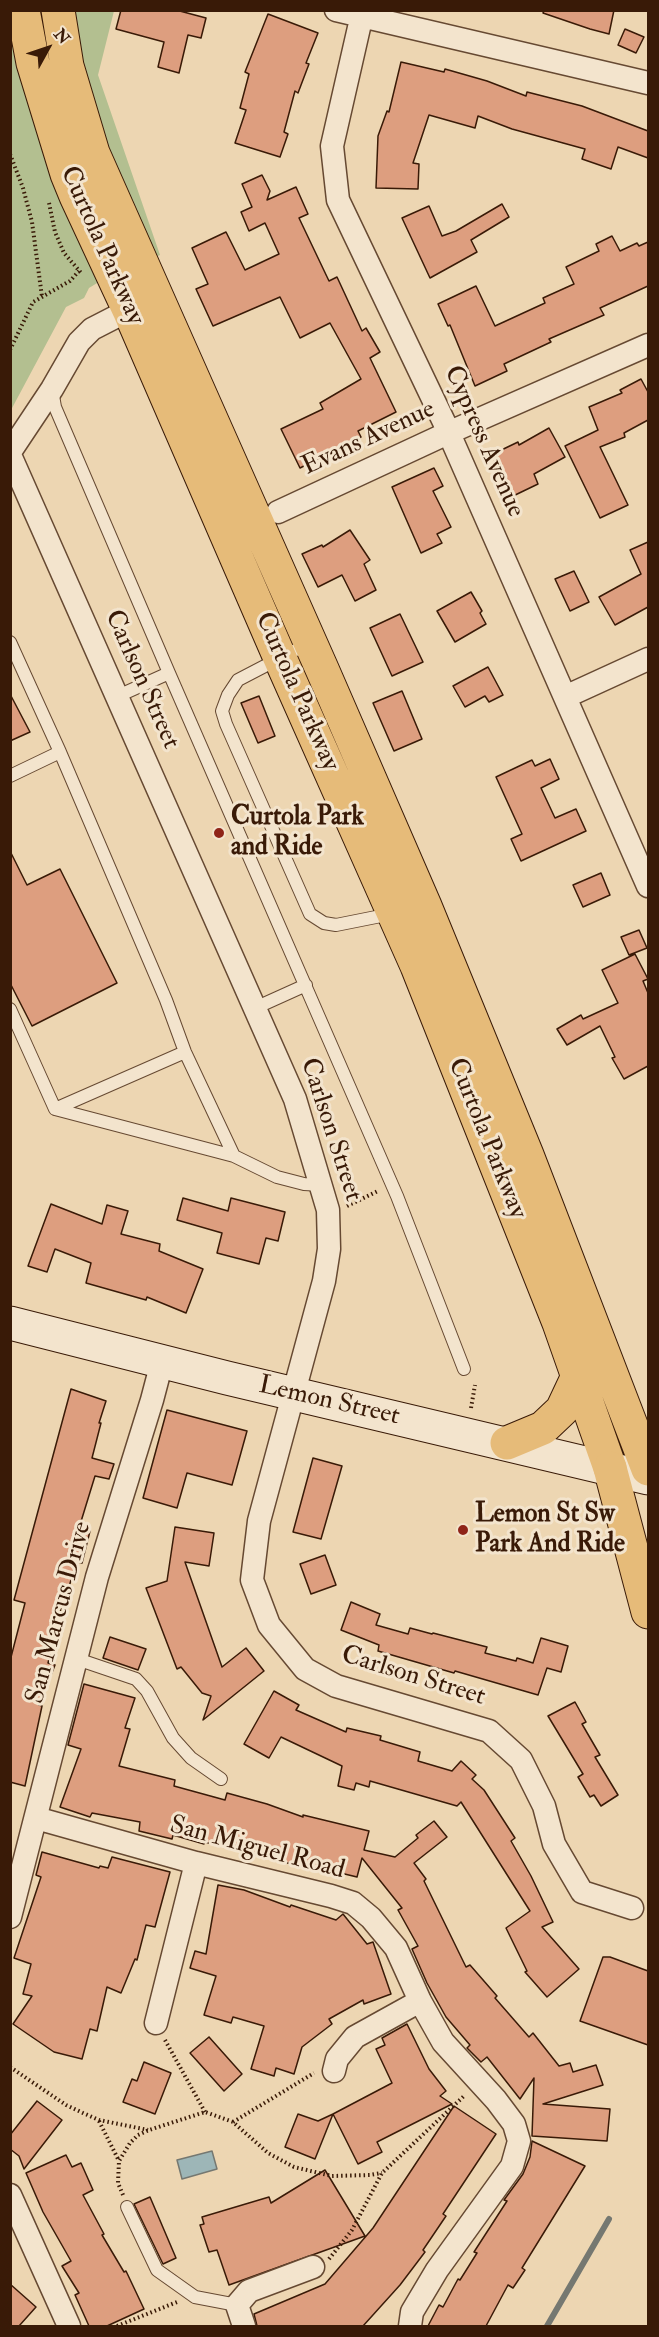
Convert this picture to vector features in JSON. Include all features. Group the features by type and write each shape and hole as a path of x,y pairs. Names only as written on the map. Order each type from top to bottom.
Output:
{"main road":[{"name":"Curtola Parkway","path":"23,10 33,63 67,174 129,310 280,658 410,910 527,1155 648,1469"},
{"name":"Curtola Parkway","path":"58,10 67,66 87,138 309,643 410,910 485,1133 578,1376 610,1468 648,1612"},
{"path":"129,310 145,316 180,352"},
{"path":"507,1443 543,1428 562,1410 578,1376"}],"street":[{"path":"336,10 362,14 648,83"},
{"name":"Cypress Avenue","path":"362,14 332,146 338,200 396,318 448,433 648,886"},
{"name":"Carlson Street","path":"129,310 92,329 79,342 10,454 295,1099 328,1210 329,1249 324,1281 259,1521 252,1580 269,1625 305,1669 336,1686 489,1731 521,1760 544,1806 554,1844 582,1892 632,1908"},
{"name":"Evans Avenue","path":"278,512 448,433 648,345"},
{"path":"565,697 648,659"},
{"name":"Lemon Street","path":"11,1324 648,1478"},
{"name":"San Marcus Drive","path":"10,1917 97,1577 162,1362"},
{"name":"San Miguel Road","path":"36,1818 196,1863 353,1903 371,1918 396,1948 420,2001 443,2042 496,2100 514,2124 519,2141 512,2166 427,2287 412,2312 410,2326"},
{"path":"156,2024 196,1863"},
{"path":"335,2065 355,2037 420,2001"},
{"path":"10,2195 69,2326"},
{"path":"240,2316 249,2291 313,2267"}],"lane":[{"path":"52,389 56,407 169,673 392,1184 464,1369"},
{"path":"10,642 60,752 166,1000 185,1052 234,1156"},
{"path":"309,643 238,680 228,695 222,711 231,736 302,898 315,919 330,925 354,923 410,910"},
{"path":"118,696 169,673"},
{"path":"10,776 60,752"},
{"path":"255,1008 306,985"},
{"path":"10,1009 55,1109"},
{"path":"55,1109 185,1052"},
{"path":"55,1109 234,1156 277,1177 304,1184 322,1185"},
{"path":"76,1659 136,1679 147,1691 173,1738 191,1758 221,1779"},
{"path":"127,2207 157,2270 192,2296 240,2316"}],"path":[{"path":"10,154 23,188 32,222 42,297"},
{"path":"10,350 33,302 70,281 79,271"},
{"path":"346,1206 392,1184"},
{"path":"471,1408 475,1385"},
{"path":"156,2024 205,2112"},
{"path":"232,2122 335,2065"},
{"path":"10,2067 66,2105 99,2120 149,2130"},
{"path":"313,2267 329,2259 345,2241 382,2173 479,2082"},
{"path":"119,2161 130,2143 149,2130 205,2112 232,2122 268,2153 294,2167 332,2176 382,2173"},
{"path":"99,2120 119,2161 118,2183 127,2207"},
{"path":"117,2326 192,2296"}],"green space":[{"path":"11,11 114,11 98,75 160,255 102,280 89,288 84,298 66,307 11,410"}],"water":[{"path":"212,2151 217,2169 182,2179 177,2160"}],"building":[{"path":"121,10 176,10 206,18 201,38 188,35 179,73 158,67 164,42 116,29"},
{"path":"544,10 614,10 609,34 543,13"},
{"path":"268,14 318,33 306,63 309,64 298,93 295,91 284,132 288,134 280,157 235,143 246,110 240,108 249,74 245,72"},
{"path":"625,29 644,37 636,53 618,45"},
{"path":"401,62 444,72 445,69 487,81 526,96 527,92 582,106 648,131 648,158 618,147 611,169 582,159 585,149 512,129 478,116 475,128 429,115 413,163 419,164 418,189 376,188 378,136 387,111 389,112"},
{"path":"262,175 270,191 267,200 296,187 308,214 299,218 329,281 337,277 362,331 366,328 380,352 370,358 396,412 358,431 361,437 300,468 281,429 323,409 320,403 361,379 330,323 300,338 280,297 213,326 196,289 208,284 192,248 226,232 245,270 279,254 265,223 249,231 241,212 252,207 242,184"},
{"path":"502,204 509,217 471,240 477,252 430,278 402,218 429,206 442,236 456,231"},
{"path":"612,236 620,251 637,243 639,246 648,242 648,286 600,308 604,315 549,339 551,342 504,364 507,371 475,386 450,325 448,326 438,304 476,286 495,326 545,303 543,298 574,284 566,267 599,251 596,244"},
{"path":"641,379 648,392 648,420 624,433 625,437 600,447 628,505 600,518 565,446 598,430 589,407 622,393 620,390"},
{"path":"549,428 565,457 534,474 538,484 511,497 491,455 518,442 519,445"},
{"path":"434,468 443,486 433,491 451,527 437,534 442,543 421,553 392,487"},
{"path":"350,530 370,560 364,564 376,590 355,601 342,575 318,587 302,554 322,545 323,547"},
{"path":"648,542 648,607 615,625 599,597 641,574 630,550"},
{"path":"574,571 589,602 570,611 555,579"},
{"path":"471,592 482,611 480,613 486,624 455,642 437,611"},
{"path":"400,614 423,662 392,676 370,628"},
{"path":"488,667 503,695 489,702 485,696 465,707 453,686"},
{"path":"402,691 422,739 394,751 373,703"},
{"path":"10,694 30,732 10,741"},
{"path":"259,696 275,736 258,743 241,703"},
{"path":"550,759 559,779 541,788 555,818 576,809 586,831 521,861 511,839 522,834 496,777 532,760 535,766"},
{"path":"10,851 27,885 60,869 117,983 32,1026 10,983"},
{"path":"601,873 610,895 583,907 573,885"},
{"path":"639,930 647,948 629,955 621,937"},
{"path":"635,954 648,979 643,981 648,993 648,1066 624,1079 612,1058 615,1057 600,1026 567,1045 557,1029 581,1015 583,1019 618,1003 602,970"},
{"path":"183,1198 228,1211 231,1198 285,1212 278,1241 266,1238 259,1264 217,1253 222,1233 177,1220"},
{"path":"51,1204 102,1224 107,1205 128,1211 121,1234 160,1244 159,1251 203,1269 186,1313 147,1297 146,1300 86,1283 91,1263 55,1249 47,1272 28,1266"},
{"path":"71,1389 106,1401 92,1458 114,1464 109,1479 95,1476 79,1528 90,1531 82,1563 76,1562 64,1605 62,1604 48,1663 55,1665 39,1705 42,1706 25,1786 10,1782 10,1661 25,1603 14,1600"},
{"path":"167,1410 247,1431 232,1485 187,1473 177,1508 143,1498"},
{"path":"313,1458 342,1466 321,1539 293,1532"},
{"path":"175,1527 214,1533 209,1566 185,1562 222,1667 246,1648 264,1671 203,1720 211,1696 202,1693 181,1667 177,1669 146,1588 167,1581"},
{"path":"325,1555 336,1585 311,1594 300,1564"},
{"path":"351,1602 380,1614 376,1625 408,1634 410,1628 433,1633 487,1647 485,1653 516,1661 517,1658 533,1663 541,1638 568,1646 561,1672 547,1668 538,1695 378,1651 379,1645 341,1630"},
{"path":"110,1637 146,1649 138,1670 103,1658"},
{"path":"84,1684 135,1698 125,1728 130,1729 119,1766 175,1780 174,1786 225,1800 227,1793 303,1817 303,1815 369,1831 364,1850 395,1857 418,1838 416,1835 434,1821 447,1837 414,1863 426,1879 424,1881 466,1967 470,1965 529,2037 533,2033 559,2066 570,2063 573,2072 596,2065 603,2085 543,2104 610,2109 607,2141 532,2136 534,2078 520,2099 487,2057 481,2062 467,2048 470,2045 446,2017 427,1983 412,1949 418,1946 398,1910 402,1908 362,1858 357,1877 320,1868 319,1871 205,1842 204,1844 173,1835 172,1839 139,1831 140,1822 92,1813 90,1817 60,1807 81,1749 68,1745"},
{"path":"274,1691 299,1705 296,1710 346,1732 347,1728 381,1736 380,1740 420,1752 418,1761 452,1771 461,1761 476,1775 472,1779 484,1790 515,1838 511,1841 553,1922 542,1927 579,1969 547,1997 525,1972 527,1971 506,1928 530,1911 461,1802 457,1806 370,1781 369,1787 356,1783 354,1790 338,1786 342,1766 281,1737 269,1758 244,1744"},
{"path":"575,1702 586,1722 582,1724 600,1755 595,1757 618,1795 601,1806 594,1795 590,1797 578,1777 583,1774 548,1716"},
{"path":"42,1852 99,1868 100,1866 108,1868 112,1857 170,1872 155,1927 146,1925 137,1960 135,1959 121,1993 107,1987 97,2031 90,2029 82,2059 54,2052 13,2024 32,1996 23,1994 31,1964 14,1958 41,1877 36,1875"},
{"path":"218,1885 244,1890 290,1907 291,1905 336,1920 343,1914 367,1944 373,1942 391,1994 364,2004 363,2000 329,2019 332,2024 302,2047 294,2074 276,2068 274,2076 251,2069 264,2026 233,2017 231,2023 204,2015 216,1976 190,1968 195,1951 206,1954"},
{"path":"603,1957 610,1957 648,1971 648,2045 580,2021"},
{"path":"407,2024 429,2069 446,2091 440,2096 452,2104 377,2142 382,2152 358,2164 333,2114 392,2083 376,2049 385,2045 382,2038"},
{"path":"209,2037 242,2074 224,2091 190,2053"},
{"path":"144,2062 171,2073 155,2114 123,2102 132,2079 137,2081"},
{"path":"37,2101 62,2120 24,2169 19,2156 10,2149 10,2135"},
{"path":"454,2106 496,2134 443,2214 446,2216 423,2250 425,2252 400,2285 363,2326 257,2326 254,2314 325,2284 373,2228"},
{"path":"298,2114 318,2121 333,2114 315,2159 285,2147"},
{"path":"532,2141 585,2166 522,2268 525,2270 513,2288 508,2285 486,2326 428,2326 439,2305 443,2307 458,2279 460,2280 477,2253 474,2252 507,2201 504,2200 523,2174 530,2157"},
{"path":"66,2155 72,2167 81,2163 93,2190 83,2195 104,2234 102,2235 124,2272 126,2271 144,2309 107,2326 89,2326 75,2295 79,2293 62,2266 71,2261 43,2212 26,2173"},
{"path":"325,2170 365,2236 229,2285 217,2250 209,2252 200,2225 204,2224 202,2217 269,2197 271,2203"},
{"path":"150,2197 176,2258 163,2264 134,2204"},
{"path":"10,2284 36,2307 19,2326 10,2326"}],"waterway":[{"path":"547,2326 609,2219"}],"place":[{"name":"Curtola Park and Ride","path":"219,833"},
{"name":"Lemon St Sw Park And Ride","path":"463,1530"}]}
